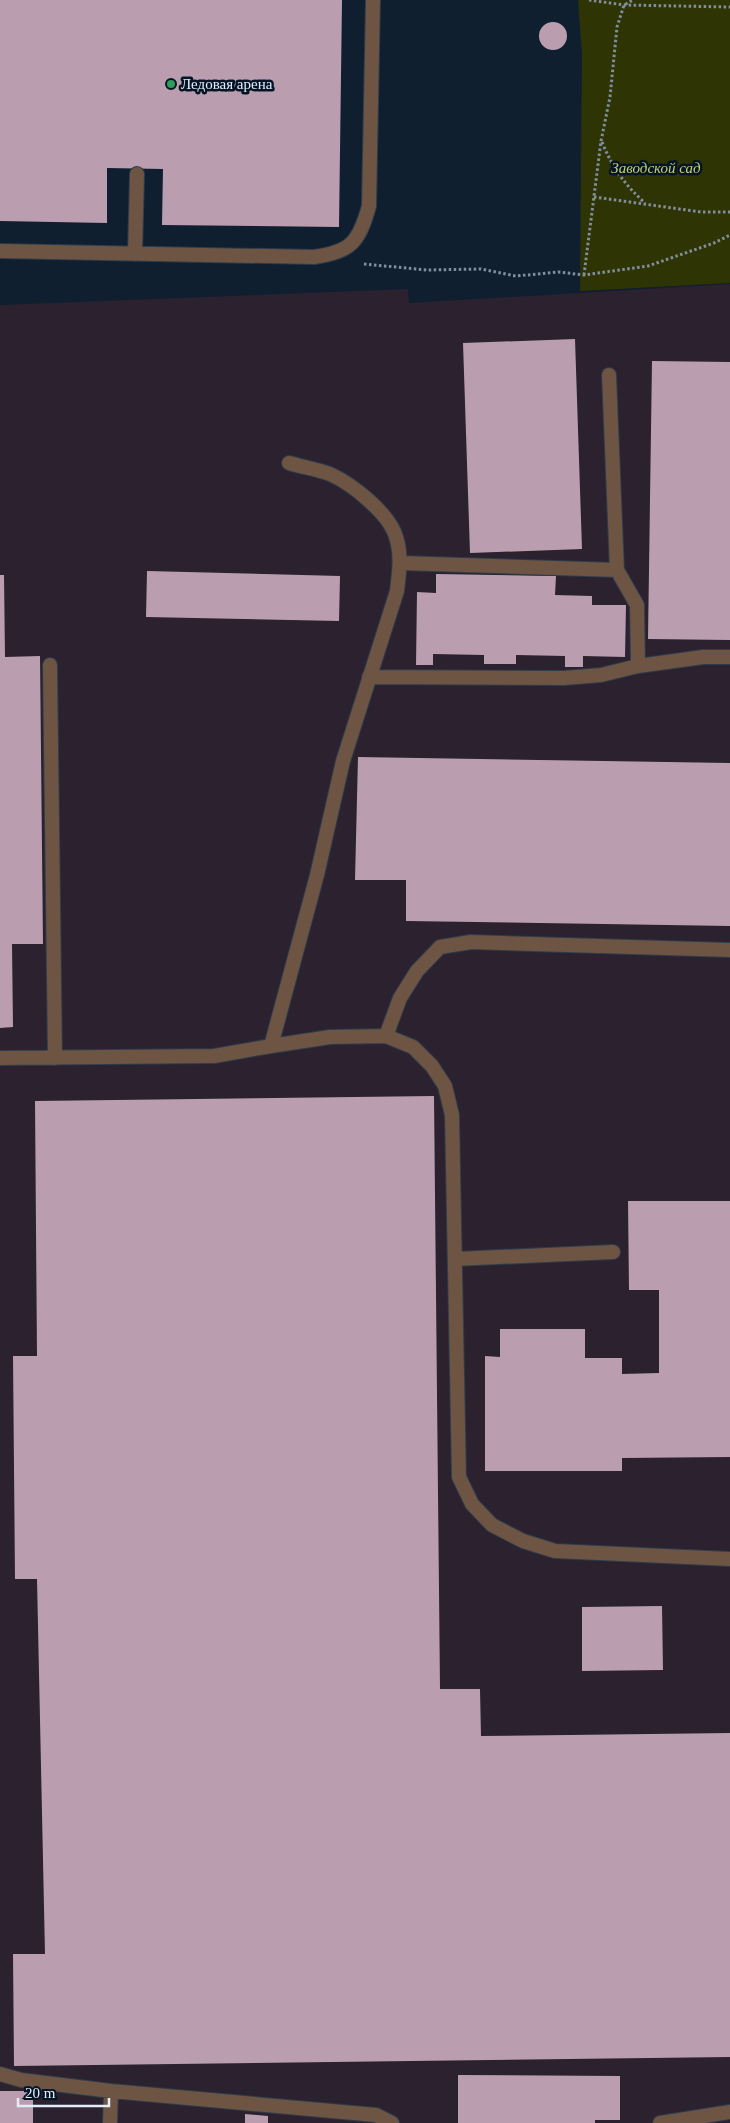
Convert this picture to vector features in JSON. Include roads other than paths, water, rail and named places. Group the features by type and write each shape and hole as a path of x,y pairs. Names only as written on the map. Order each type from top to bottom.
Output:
{"lane":[{"path":"0,251 314,257 336,254 354,244 363,227 369,206 373,0"},
{"path":"135,254 137,174"},
{"path":"609,375 618,570 637,605 638,666"},
{"path":"271,1046 317,875 343,761 368,677 397,591 401,563 396,536 383,515 354,488 329,474 288,463"},
{"path":"401,563 618,570"},
{"path":"368,677 564,678 601,675 638,666 703,657 730,657"},
{"path":"50,664 55,1058"},
{"path":"386,1036 400,998 417,971 440,947 471,942 730,950"},
{"path":"0,1058 214,1056 330,1037 386,1036 413,1047 432,1066 446,1086 452,1115 459,1477 472,1504 492,1525 523,1541 556,1551 730,1559"},
{"path":"455,1259 613,1252"},
{"path":"0,2074 21,2080 111,2091 376,2115 392,2123"},
{"path":"110,2123 111,2091"},
{"path":"660,2123 730,2112"}],"place":[{"name":"Ледовая арена","path":"171,84"}],"park label":[{"name":"Заводской сад","path":"656,168"}]}
